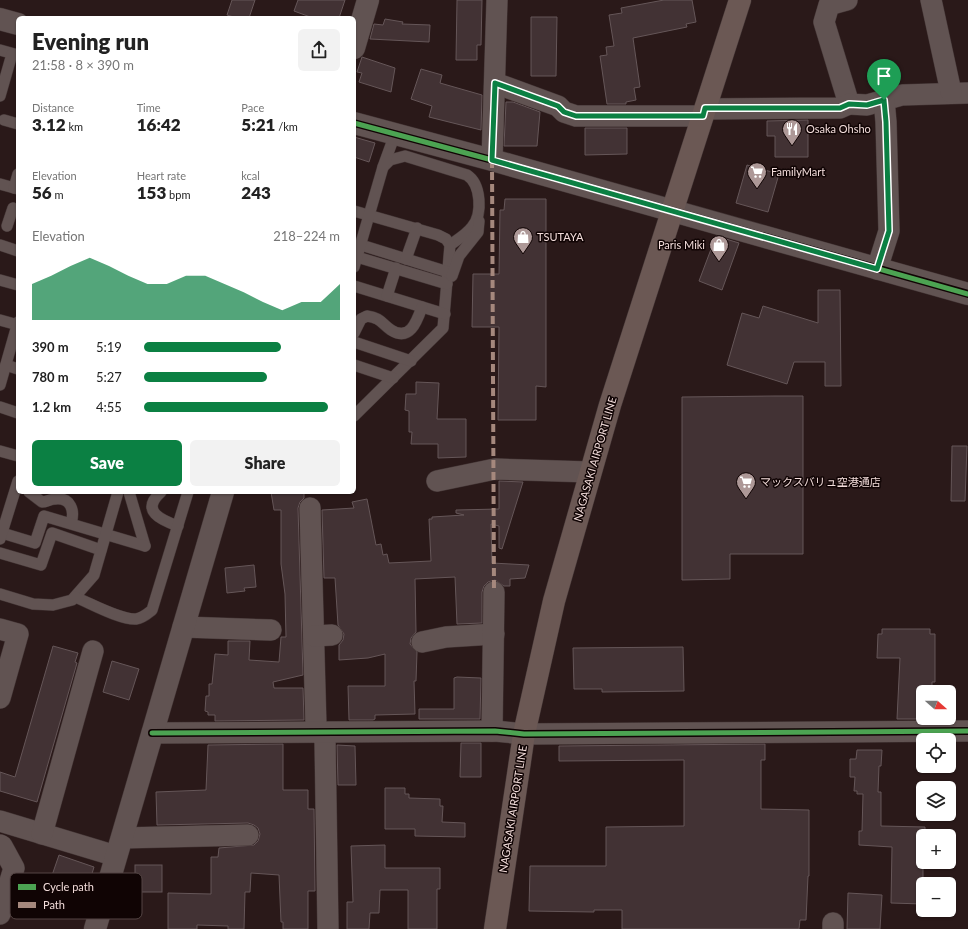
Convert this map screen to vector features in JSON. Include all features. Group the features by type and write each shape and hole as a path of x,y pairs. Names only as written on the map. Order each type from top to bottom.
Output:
{"main road":[{"name":"NAGASAKI AIRPORT LINE","path":"495,929 524,734 554,600 590,472 740,0"}],"street":[{"path":"356,41 368,0"},
{"path":"492,160 497,0"},
{"path":"847,0 829,5 824,22 849,104"},
{"path":"495,83 558,106 564,112 576,116 840,108 849,104 867,105 902,95 960,93 931,0"},
{"path":"0,19 16,23"},
{"path":"877,269 889,231 884,100"},
{"path":"356,124 492,160 968,294"},
{"path":"437,481 495,469 590,472"},
{"path":"111,873 222,494"},
{"path":"310,508 323,636 316,726 325,740 328,929"},
{"path":"492,732 494,592"},
{"path":"183,627 271,630"},
{"path":"0,629 18,634 0,698"},
{"path":"422,642 446,637 494,634"},
{"path":"42,834 93,651"},
{"path":"152,733 321,734 492,732 524,734 968,731"},
{"path":"0,821 42,834 119,847 248,836"},
{"path":"0,845 14,868 12,873"},
{"path":"0,914 10,881"},
{"path":"95,929 98,919"}],"lane":[{"path":"0,50 15,55 0,96"},
{"path":"4,120 16,123"},
{"path":"395,134 383,167 356,262 396,268 447,284"},
{"path":"383,167 390,160 405,156 467,175 476,182 478,188 479,212 478,232 459,256 446,296"},
{"path":"0,184 16,189"},
{"path":"13,208 3,225 16,229"},
{"path":"356,211 370,214 438,235 446,239 450,245 443,328 356,414"},
{"path":"450,245 472,228 479,212"},
{"path":"406,259 417,228"},
{"path":"361,245 448,272"},
{"path":"0,246 16,250"},
{"path":"387,296 396,268"},
{"path":"0,280 16,284"},
{"path":"356,287 445,314"},
{"path":"356,329 361,319 367,316 381,320 394,332 400,334 407,332 416,325 422,307"},
{"path":"0,320 16,324"},
{"path":"0,385 16,331"},
{"path":"356,343 411,361"},
{"path":"6,365 16,368"},
{"path":"356,367 394,378"},
{"path":"0,407 16,412"},
{"path":"0,451 16,455"},
{"path":"16,487 1,536 35,543 44,516 145,546 130,494"},
{"path":"32,494 42,502 60,499 69,503 73,511 71,523"},
{"path":"0,594 33,604 53,605 72,600 94,575 117,494"},
{"path":"159,494 152,505 155,515 164,521 178,526"},
{"path":"75,597 122,616 135,619 145,616 152,610 156,602 187,494"},
{"path":"0,552 41,565 52,533 101,550"}],"building":[{"path":"232,0 255,0 250,16 227,15"},
{"path":"298,0 345,0 340,16 308,16 294,11"},
{"path":"457,0 482,0 481,45 477,45 477,60 456,60"},
{"path":"664,0 692,0 696,22 686,24 687,27 633,38 640,87 634,88 636,100 626,102 626,104 607,104 600,56 607,55 606,47 614,46 609,15 622,13 621,8"},
{"path":"531,17 557,17 556,76 531,76"},
{"path":"385,19 403,22 402,24 430,25 429,42 370,39 374,24 383,25"},
{"path":"362,57 395,68 391,92 359,82 362,73 357,72"},
{"path":"421,69 442,75 440,83 482,95 481,130 429,117 432,106 411,99"},
{"path":"506,102 513,102 540,112 537,146 504,146"},
{"name":"Osaka Ohsho","path":"808,120 808,157 775,157 775,136 767,136 767,121"},
{"path":"585,128 627,128 627,154 585,155"},
{"path":"356,138 375,143 369,162 356,158"},
{"name":"FamilyMart","path":"747,165 779,174 768,212 736,203"},
{"name":"TSUTAYA","path":"505,199 546,199 546,387 536,386 536,420 498,420 499,327 472,327 473,274 499,274 500,210 504,210"},
{"name":"Paris Miki","path":"716,236 739,243 722,290 699,281"},
{"path":"818,290 840,290 841,386 825,386 825,362 794,362 787,384 727,365 742,313 759,318 763,306 818,323"},
{"path":"416,382 439,383 437,419 466,419 466,457 438,458 438,444 411,444 412,432 409,432 409,411 405,410 406,394 416,394"},
{"path":"803,396 803,554 730,554 730,579 682,580 682,397"},
{"path":"952,446 967,446 965,501 951,501"},
{"path":"499,481 523,482 502,549 499,548 499,526 491,524 492,563 529,565 525,578 510,579 510,586 504,586 495,580 488,582 484,586 482,592 482,623 457,624 455,577 415,579 416,632 411,638 410,644 417,652 416,681 414,681 415,714 375,715 375,719 373,720 349,720 348,686 385,686 385,654 368,658 339,660 339,645 343,640 344,634 338,625 335,578 324,578 322,510 354,508 352,502 367,499 376,545 381,544 383,555 387,554 389,563 431,561 429,519 432,519 432,517 464,515 456,513 456,510 499,509"},
{"path":"271,494 304,494 304,498 300,502 298,508 303,675 273,682 274,688 303,688 304,720 215,721 215,715 208,715 208,712 205,711 206,696 209,696 209,684 212,684 215,654 228,655 228,641 250,641 249,660 279,662 281,637 286,637 285,594 281,564 281,510 274,510"},
{"path":"254,565 256,587 244,588 245,591 227,593 225,568"},
{"path":"882,629 930,629 930,634 935,634 935,682 932,682 932,685 916,685 916,719 897,719 900,658 877,658 878,634 882,634"},
{"path":"53,646 78,653 75,662 77,663 37,802 0,791 0,772 15,777"},
{"path":"683,647 684,691 602,692 602,689 574,689 573,648"},
{"path":"112,661 139,669 129,700 103,692"},
{"path":"454,678 481,678 480,719 419,719 419,709 454,709"},
{"path":"461,743 481,743 481,777 460,777"},
{"path":"283,744 283,790 308,790 308,809 314,809 315,891 308,891 308,929 283,929 283,922 281,922 279,875 251,873 250,892 245,892 244,929 228,929 228,926 197,925 197,929 168,929 168,893 211,894 211,857 218,857 219,848 254,845 258,841 260,834 258,828 248,823 157,825 156,792 206,790 208,745"},
{"path":"765,744 765,760 761,760 761,809 809,810 809,876 806,920 800,920 799,929 622,929 622,910 594,910 594,912 529,911 530,866 606,866 606,827 684,826 684,760 559,761 559,746"},
{"path":"337,745 355,746 356,785 338,785"},
{"path":"857,750 882,750 881,766 879,766 878,792 881,792 881,826 925,827 925,829 916,829 916,869 923,869 923,877 916,877 916,904 891,903 892,847 859,845 859,831 862,831 863,794 857,794 857,791 854,791 855,777 850,777 850,759 856,759"},
{"path":"385,788 405,788 405,794 409,794 409,798 440,799 440,806 443,806 442,822 465,823 465,837 415,836 415,829 385,829"},
{"path":"385,845 385,868 440,868 440,889 437,889 437,929 408,929 408,890 380,890 379,913 370,913 369,929 347,929 347,902 353,902 351,846"},
{"path":"59,855 94,867 92,873 53,873"},
{"path":"135,865 162,865 162,892 142,892 142,873 135,873"},
{"path":"848,893 882,895 880,929 847,929"}],"marked path":[{"path":"492,160 494,592"}],"cycle path":[{"path":"356,124 492,160 968,294"},
{"path":"152,733 495,731 524,734 968,731"}],"place":[{"name":"Osaka Ohsho","path":"792,146"},
{"name":"FamilyMart","path":"757,189"},
{"name":"TSUTAYA","path":"523,254"},
{"name":"Paris Miki","path":"719,262"},
{"name":"マックスバリュ空港通店","path":"746,499"}],"route":[{"path":"495,83 558,106 564,112 576,116 703,116 705,108 840,108 849,104 867,105 884,100 889,231 877,269 492,160 495,83"}]}
